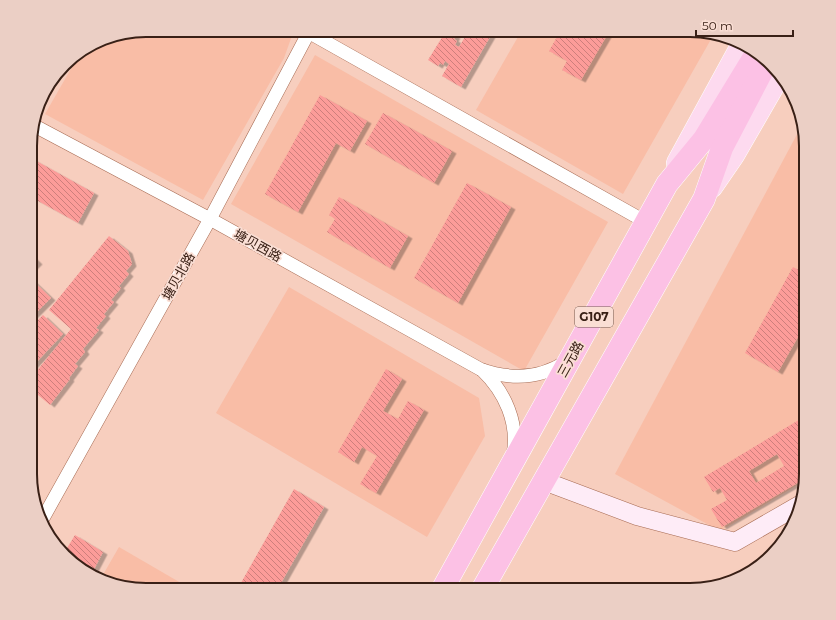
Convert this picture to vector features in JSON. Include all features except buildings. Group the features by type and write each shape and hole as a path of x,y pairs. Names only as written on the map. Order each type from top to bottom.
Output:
{"highway":[{"name":"三元路","path":"446,583 667,184 704,139 753,58"},
{"name":"G107","path":"486,583 704,200 722,148 764,67"}],"main road":[{"path":"667,184 739,49"},
{"path":"704,200 734,155 777,82"}],"street":[{"name":"塘贝北路","path":"45,515 210,219 307,37"},
{"path":"321,37 646,222"},
{"name":"塘贝西路","path":"39,128 210,219 480,369"},
{"path":"480,369 503,376 527,376 550,370 571,358"},
{"path":"480,369 492,380 501,394 510,415 514,439 512,463"},
{"path":"544,481 637,516 735,542 793,509"}],"shaded area":[{"path":"146,37 292,37 284,58 203,200 45,114 73,65 98,48 111,43 132,38"},
{"path":"518,37 697,37 711,39 623,194 476,110"},
{"path":"315,55 608,222 524,371 231,204"},
{"path":"798,132 799,484 720,531 615,474"},
{"path":"289,287 479,398 485,436 427,537 216,413"},
{"path":"119,547 181,583 139,583 103,575"}]}
